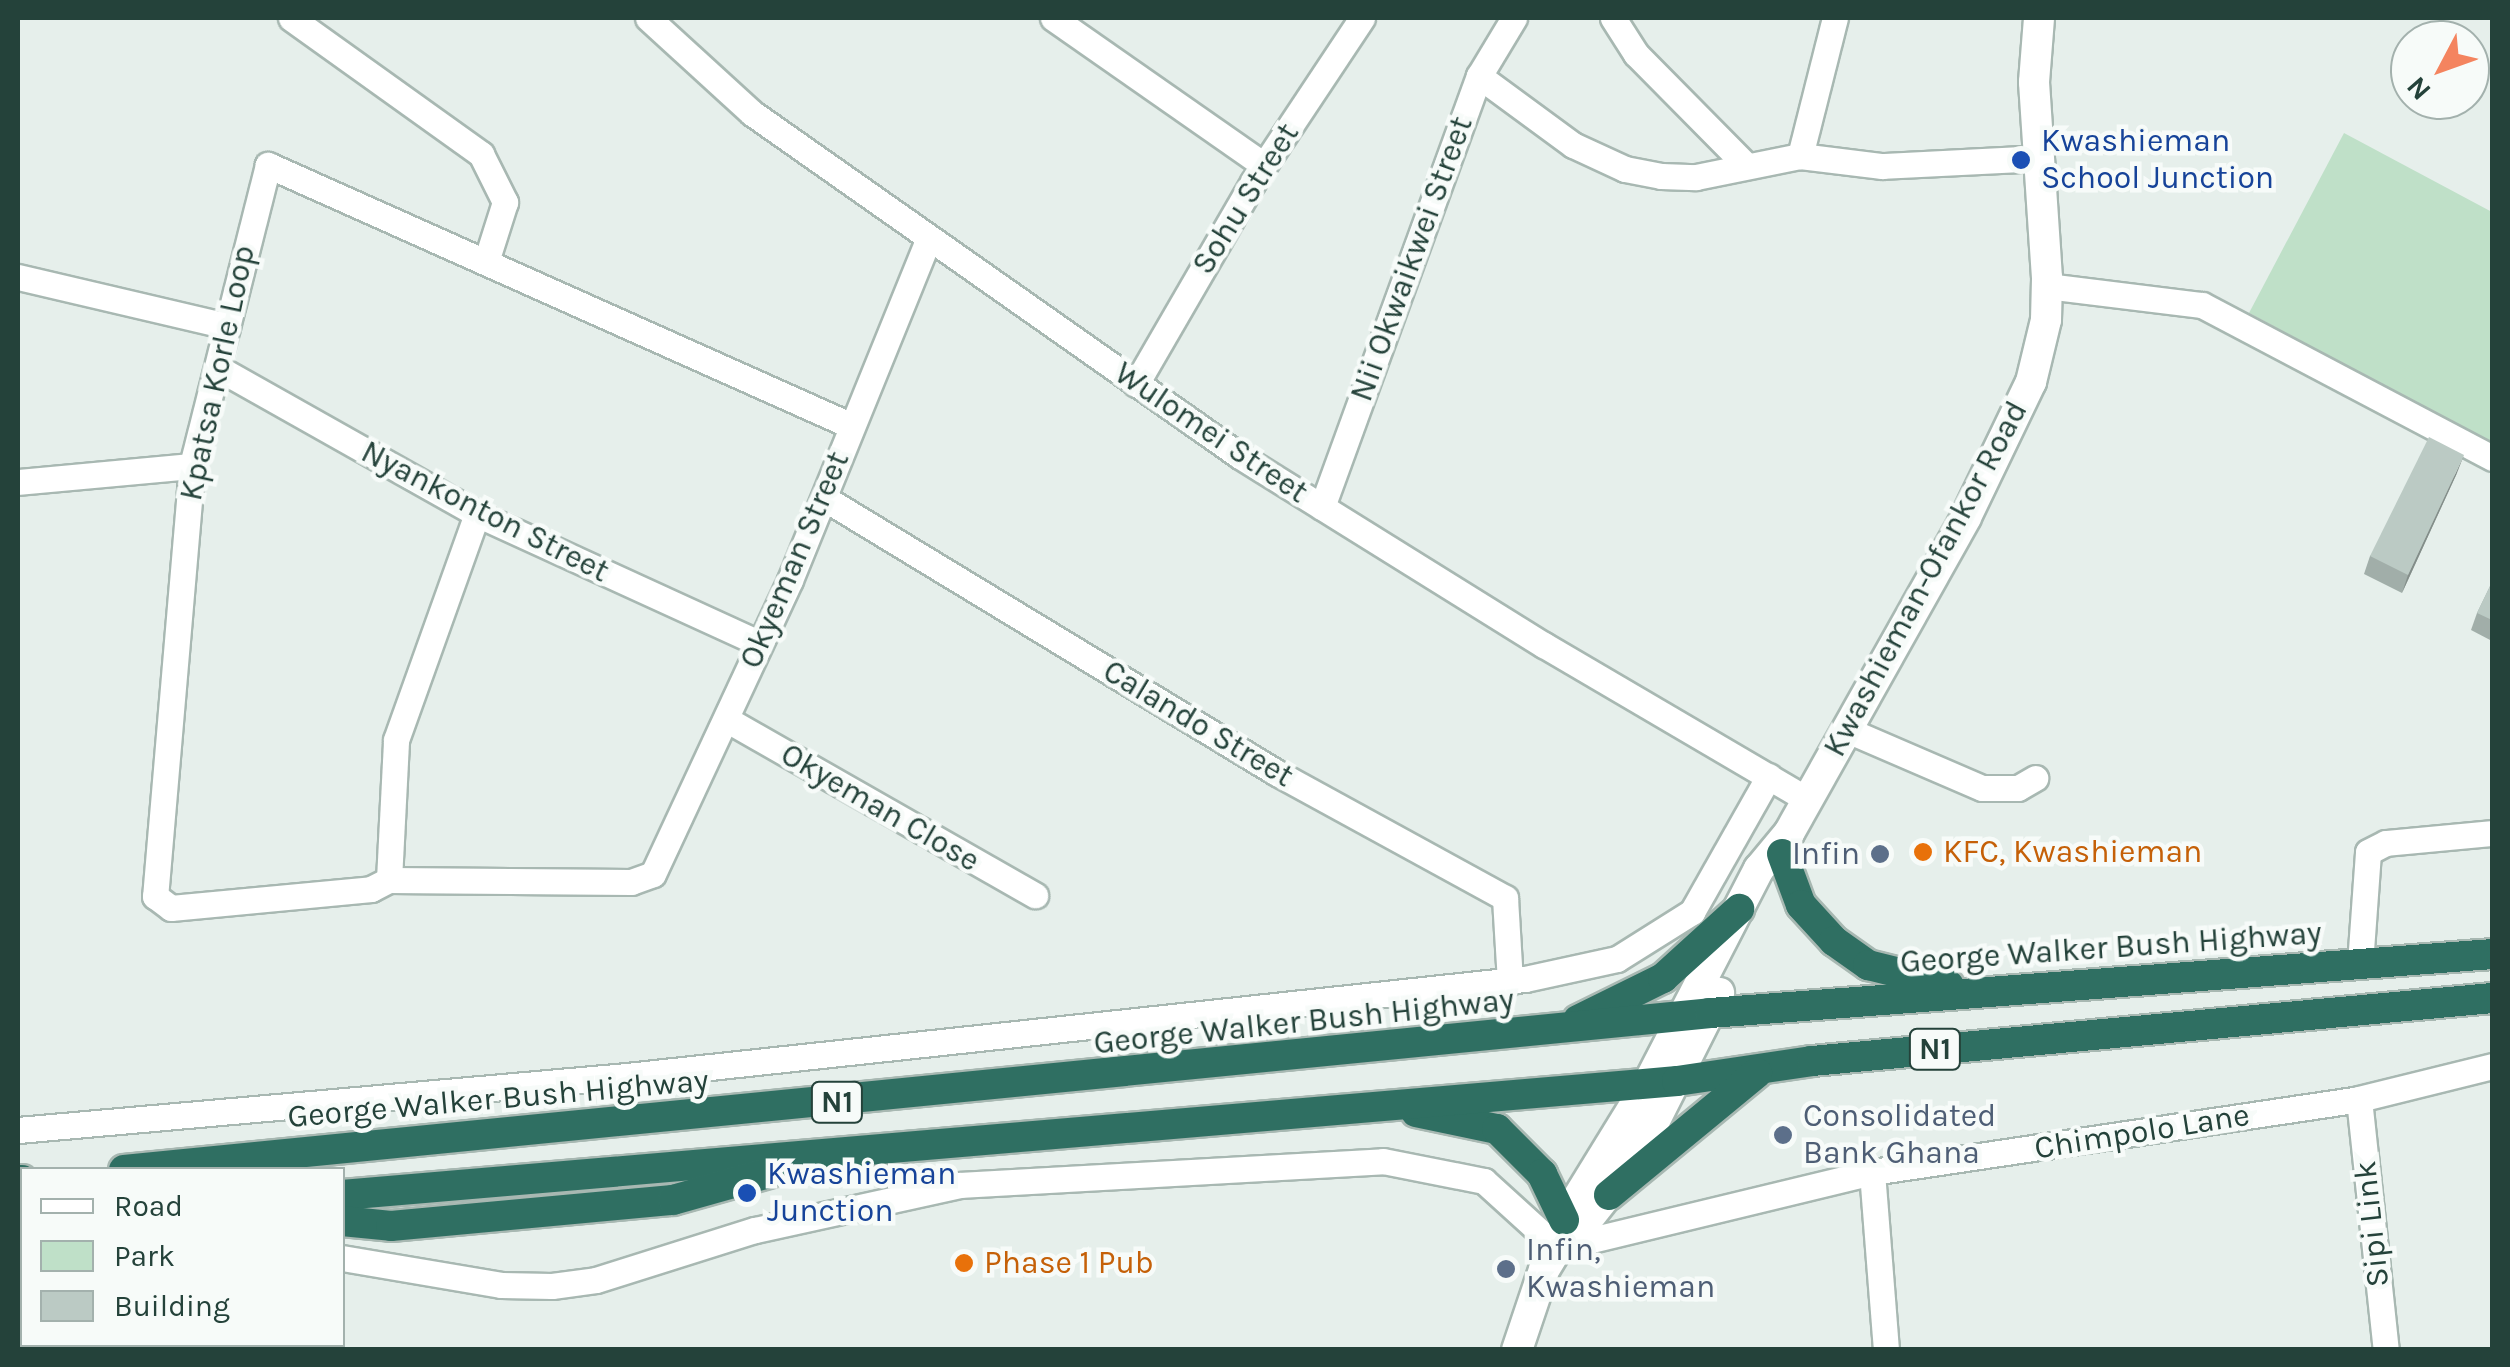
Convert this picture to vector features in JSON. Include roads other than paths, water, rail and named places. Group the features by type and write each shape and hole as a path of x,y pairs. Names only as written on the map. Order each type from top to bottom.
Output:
{"highway":[{"path":"1785,843 1801,904 1834,941 1868,966 2002,992"},
{"path":"1550,1033 1663,978 1739,910"},
{"name":"George Walker Bush Highway","path":"155,1167 1550,1033 1697,1014 2492,954"},
{"name":"N1","path":"345,1196 520,1176 832,1156 1379,1104 1663,1082 1759,1071 1812,1060 2492,998"},
{"path":"1609,1195 1759,1071"},
{"path":"1379,1104 1497,1129 1542,1174 1563,1234"},
{"path":"345,1221 390,1226 672,1200 832,1156"}],"main road":[{"name":"Kwashieman-Ofankor Road","path":"1563,1234 1580,1229 1609,1195 1785,843 1966,517 2031,382 2047,286 2039,158 2039,18"},
{"name":"Kwashieman-Ofankor Road","path":"1697,1014 1739,910 1785,843"},
{"name":"Kwashieman-Ofankor Road","path":"1517,1350 1536,1286 1563,1234 1663,1082"}],"street":[{"path":"291,18 481,154 505,202 486,262"},
{"name":"Wulomei Street","path":"648,18 752,113 927,242 1136,384 1322,506 1808,799"},
{"path":"1053,18 1264,165"},
{"name":"Sohu Street","path":"1136,384 1264,165 1362,18"},
{"name":"Nii Okwaikwei Street","path":"1322,506 1479,76 1514,18"},
{"path":"1614,18 1636,54 1745,164"},
{"path":"1800,156 1835,18"},
{"path":"1479,76 1573,145 1625,169 1696,176 1800,156 1882,166 2039,158"},
{"name":"Kpatsa Korle Loop","path":"653,874 631,882 389,880 371,889 171,908 155,896 192,466 264,171 275,163 852,426"},
{"name":"Okyeman Street","path":"653,874 824,498 927,242"},
{"path":"18,278 227,326"},
{"path":"2047,286 2202,305 2492,458"},
{"name":"Nyankonton Street","path":"218,368 477,514 759,643"},
{"path":"18,482 192,466"},
{"name":"Calando Street","path":"824,498 1277,773 1505,898 1510,982"},
{"path":"389,880 396,740 477,514"},
{"name":"Okyeman Close","path":"726,719 1035,895"},
{"path":"1845,730 1982,788 2018,788 2035,778"},
{"path":"18,1130 627,1076 749,1058 1510,982 1617,959 1692,912 1769,776"},
{"path":"2360,964 2368,852 2386,843 2492,833"},
{"name":"Chimpolo Lane","path":"1563,1234 1872,1172 2358,1099 2492,1066"},
{"name":"Sipi Link","path":"2358,1099 2386,1350"},
{"path":"345,1259 501,1285 552,1286 596,1280 754,1230 959,1185 1382,1161 1484,1181 1563,1234"},
{"path":"1872,1172 1886,1350"}],"place":[{"name":"Kwashieman School Junction","path":"2021,160"},
{"name":"KFC, Kwashieman","path":"1923,852"},
{"name":"Infin","path":"1880,854"},
{"name":"Consolidated Bank Ghana","path":"1783,1135"},
{"name":"Kwashieman Junction","path":"747,1193"},
{"name":"Phase 1 Pub","path":"964,1263"},
{"name":"Infin, Kwashieman","path":"1506,1269"}]}
